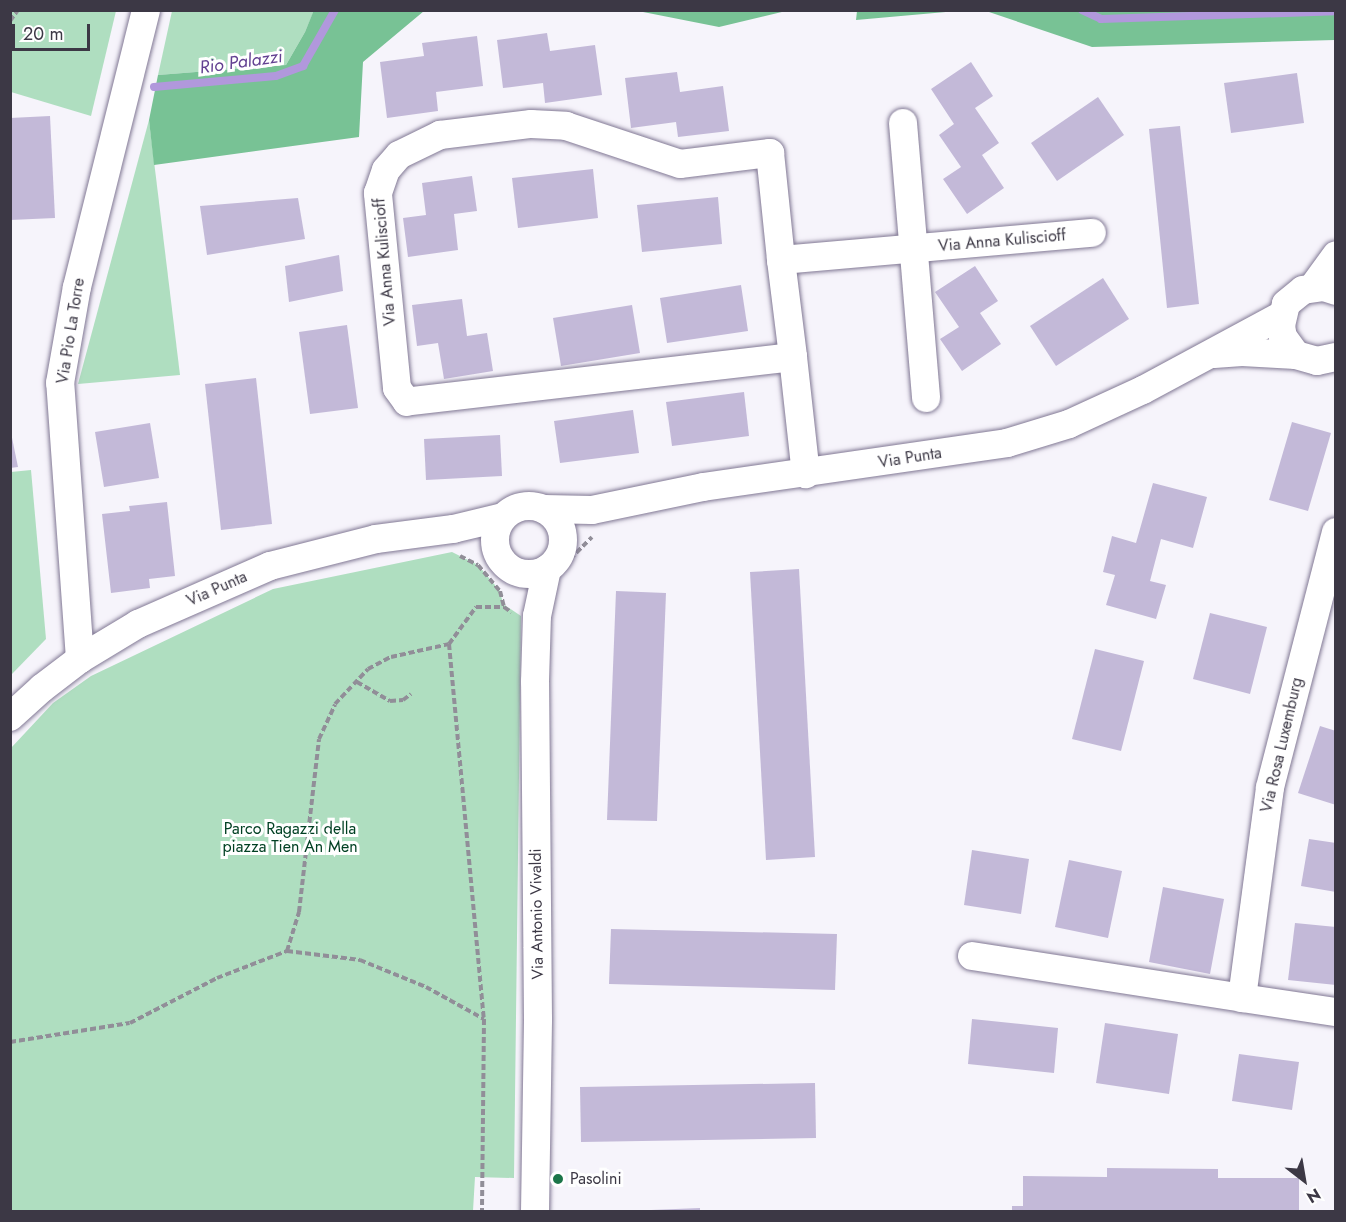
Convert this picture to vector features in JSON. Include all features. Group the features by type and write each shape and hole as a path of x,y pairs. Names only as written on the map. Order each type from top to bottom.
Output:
{"street":[{"name":"Via Pio La Torre","path":"80,659 60,383 77,287 146,10"},
{"path":"903,123 926,398"},
{"name":"Via Anna Kuliscioff","path":"793,357 407,402 397,388 378,193 386,170 399,155 440,135 531,124 566,126 680,164 770,153 781,260 793,357 806,474"},
{"name":"Via Anna Kuliscioff","path":"781,260 1092,233"},
{"name":"Via Punta","path":"10,717 42,688 80,659 138,624 270,566 376,539 453,541 503,517 510,511 527,505 544,509 592,510 703,488 1007,443 1069,424 1212,354 1282,315 1293,296 1324,289 1335,255"},
{"path":"1282,315 1282,337 1296,355"},
{"name":"Via Punta","path":"1212,354 1242,352 1296,355 1317,361 1333,360"},
{"path":"544,509 559,524 563,544"},
{"path":"453,541 505,565 535,572 555,562 563,544 592,510"},
{"path":"486,557 503,517"},
{"name":"Via Rosa Luxemburg","path":"1242,998 1269,788 1335,532"},
{"name":"Via Antonio Vivaldi","path":"535,572 538,1019 535,1212"},
{"path":"972,956 1335,1012"}],"path":[{"path":"10,21 18,10"},
{"path":"453,541 486,557"},
{"path":"287,951 299,912 319,739 335,704 368,669 391,657 449,644 476,607 504,607"},
{"path":"449,644 484,1019 482,1212"},
{"path":"357,682 390,701 403,700 411,694"},
{"path":"10,1042 130,1023 217,978 287,951 360,960 426,987 484,1019"}],"green space":[{"path":"314,10 424,11 363,62 359,137 154,165 149,120 158,75 286,65 305,32"},
{"path":"786,10 719,27 638,11"},
{"path":"857,10 957,11 856,20"},
{"path":"10,11 116,11 91,116 11,92"},
{"path":"172,11 314,11 286,65 158,75"},
{"path":"986,11 1335,11 1335,40 1092,47"},
{"path":"149,120 180,375 78,384"},
{"path":"31,470 46,639 11,675 11,472"},
{"name":"Parco Ragazzi della piazza Tien An Men","path":"452,552 478,565 500,591 503,604 521,616 514,1178 475,1177 473,1211 11,1211 11,748 53,703 91,676 273,589"}],"building":[{"path":"547,33 550,51 595,45 602,95 545,103 543,83 503,88 497,40"},
{"path":"477,36 483,86 436,92 438,111 387,118 380,62 424,56 422,43"},
{"path":"971,62 993,96 975,108 999,143 982,155 1004,188 967,214 943,179 961,167 939,135 954,124 931,89"},
{"path":"677,72 680,92 723,86 729,131 678,137 676,122 631,128 625,78"},
{"path":"1297,73 1304,123 1231,133 1224,83"},
{"path":"1098,97 1124,135 1057,181 1031,143"},
{"path":"50,116 55,218 10,220 10,118"},
{"path":"1180,126 1199,304 1167,308 1149,129"},
{"path":"593,169 598,218 518,228 512,178"},
{"path":"472,176 477,211 454,214 458,250 408,257 403,218 426,215 422,183"},
{"path":"718,197 722,244 642,252 637,205"},
{"path":"298,198 305,239 207,255 200,206"},
{"path":"339,255 343,291 289,302 285,266"},
{"path":"975,266 998,301 980,313 1001,344 962,371 940,339 959,327 935,292"},
{"path":"1103,278 1129,319 1056,366 1030,326"},
{"path":"741,285 748,331 667,343 660,298"},
{"path":"462,299 467,336 487,333 493,371 444,379 438,343 417,346 412,305"},
{"path":"632,305 640,353 561,366 553,318"},
{"path":"347,325 358,408 310,414 299,332"},
{"path":"256,378 272,524 221,530 205,384"},
{"path":"744,392 749,436 672,446 666,402"},
{"path":"633,410 639,453 560,463 554,421"},
{"path":"1292,422 1331,433 1308,511 1269,500"},
{"path":"150,423 159,478 104,487 95,432"},
{"path":"10,428 18,467 10,468"},
{"path":"500,435 502,476 426,480 424,439"},
{"path":"1153,483 1207,497 1193,548 1161,539 1150,581 1166,585 1156,619 1106,605 1115,575 1103,572 1112,536 1136,543"},
{"path":"167,502 175,576 149,579 150,588 111,593 102,514 130,511 129,506"},
{"path":"799,569 815,857 766,860 750,572"},
{"path":"616,591 666,593 657,821 607,820"},
{"path":"1210,613 1267,627 1250,694 1193,679"},
{"path":"1095,649 1144,661 1121,751 1072,739"},
{"path":"1320,726 1336,731 1336,805 1298,793"},
{"path":"1309,839 1336,843 1336,892 1301,886"},
{"path":"972,850 1029,859 1021,914 964,905"},
{"path":"1069,860 1122,871 1108,938 1055,927"},
{"path":"1163,887 1224,899 1210,974 1149,962"},
{"path":"1295,923 1336,927 1336,985 1288,980"},
{"path":"611,929 837,934 835,990 609,984"},
{"path":"972,1019 1058,1028 1054,1073 968,1064"},
{"path":"1105,1023 1178,1034 1169,1094 1096,1083"},
{"path":"1239,1054 1299,1062 1292,1110 1232,1101"},
{"path":"815,1083 816,1138 581,1142 580,1087"},
{"path":"1107,1168 1218,1169 1218,1178 1299,1178 1299,1212 1012,1212 1012,1206 1023,1206 1023,1176 1107,1177"},
{"path":"700,1208 700,1212 651,1212 651,1210"}],"waterway":[{"name":"Rio Palazzi","path":"154,87 276,76 303,66 335,10"},
{"name":"Rio Palazzi","path":"1082,10 1101,19 1336,11"}],"place":[{"name":"Pasolini","path":"558,1179"}]}
